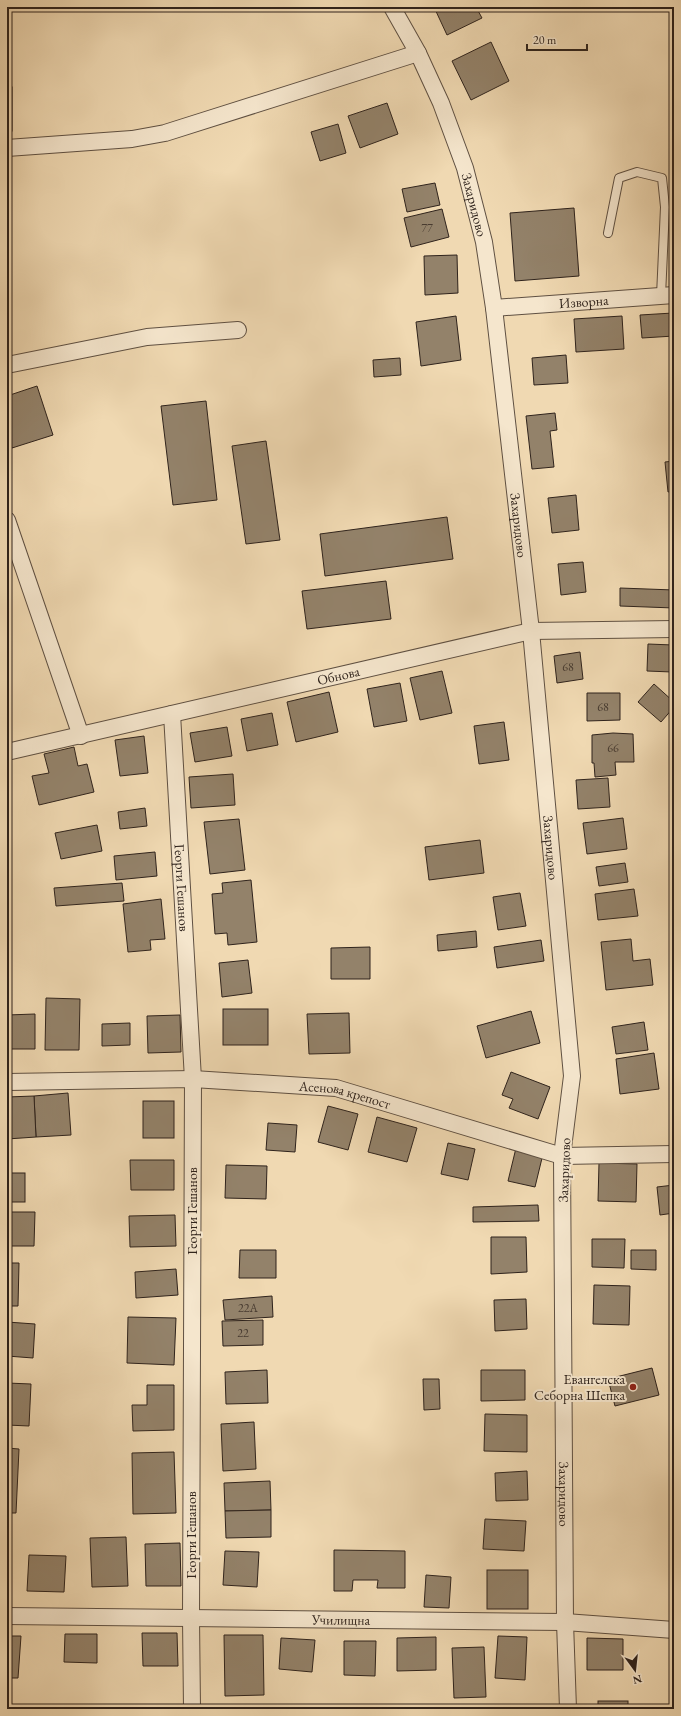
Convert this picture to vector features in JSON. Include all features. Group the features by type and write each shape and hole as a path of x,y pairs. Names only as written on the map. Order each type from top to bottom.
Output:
{"street":[{"name":"Захаридово","path":"392,7 418,53 441,103 465,168 484,242 494,308 531,631 572,1076 562,1156 565,1622 568,1709"},
{"path":"7,148 132,139 165,133 418,53"},
{"name":"Изворна","path":"494,308 668,295"},
{"path":"7,365 148,337 238,330"},
{"path":"7,520 81,736"},
{"name":"Обнова","path":"7,752 531,631 674,629"},
{"name":"Георги Гешанов","path":"172,714 193,1080 192,1709"},
{"name":"Асенова крепост","path":"7,1082 193,1080 336,1088 562,1156 674,1154"},
{"name":"Училищна","path":"7,1616 565,1622 674,1630"}],"lane":[{"path":"608,233 619,178 637,172 662,178 665,207 668,295"}],"building":[{"path":"434,7 476,7 482,18 447,35"},
{"path":"491,42 509,81 471,100 452,61"},
{"path":"7,87 12,87 12,131 7,131"},
{"path":"387,103 398,134 360,148 348,116"},
{"path":"338,124 346,153 320,161 311,132"},
{"path":"435,183 440,205 407,212 402,189"},
{"path":"574,208 579,276 515,281 510,213"},
{"path":"442,209 449,237 411,247 404,218"},
{"path":"457,255 458,293 425,295 424,256"},
{"path":"673,313 674,336 642,338 640,315"},
{"path":"456,316 461,360 421,366 416,322"},
{"path":"622,316 624,349 576,352 574,319"},
{"path":"566,355 568,383 534,385 532,358"},
{"path":"400,358 401,375 374,377 373,360"},
{"path":"37,386 53,435 12,448 7,433 7,396"},
{"path":"206,401 217,500 173,505 161,406"},
{"path":"555,413 557,430 550,431 554,467 532,469 526,416"},
{"path":"266,441 280,540 246,544 232,446"},
{"path":"674,461 674,491 668,492 665,462"},
{"path":"576,495 579,530 552,533 548,498"},
{"path":"447,517 453,559 325,576 320,534"},
{"path":"583,562 586,592 561,595 558,564"},
{"path":"386,581 391,619 307,629 302,591"},
{"path":"620,588 674,590 674,608 620,606"},
{"path":"648,644 673,645 672,672 647,671"},
{"path":"580,652 583,679 557,683 554,656"},
{"path":"442,671 452,713 420,720 410,678"},
{"path":"400,683 407,721 374,727 367,689"},
{"path":"654,684 674,702 674,707 661,722 638,702"},
{"path":"329,692 338,732 296,742 287,702"},
{"path":"587,693 620,693 620,720 587,721"},
{"path":"272,713 278,745 247,751 241,719"},
{"path":"504,722 509,760 479,764 474,726"},
{"path":"227,727 232,756 195,762 190,733"},
{"path":"613,733 633,734 634,762 615,762 616,775 595,777 594,763 592,763 592,735"},
{"path":"144,736 148,773 120,776 115,740"},
{"path":"74,747 78,766 87,764 94,792 39,805 32,776 49,773 44,754"},
{"path":"233,774 235,805 191,808 189,777"},
{"path":"608,778 610,807 578,809 576,780"},
{"path":"145,808 147,826 120,829 118,812"},
{"path":"623,818 627,849 587,854 583,823"},
{"path":"239,819 245,870 210,874 204,822"},
{"path":"97,825 102,851 61,859 55,833"},
{"path":"480,840 484,873 429,880 425,847"},
{"path":"155,852 157,876 116,880 114,856"},
{"path":"625,863 628,882 599,886 596,867"},
{"path":"251,880 257,942 228,945 227,933 215,934 212,894 223,893 222,883"},
{"path":"122,883 124,901 56,906 54,888"},
{"path":"634,889 638,916 598,920 595,894"},
{"path":"520,893 526,926 498,930 493,897"},
{"path":"161,899 165,939 150,940 151,950 128,952 123,904"},
{"path":"476,931 477,947 438,951 437,935"},
{"path":"631,939 633,961 650,959 653,985 606,990 601,942"},
{"path":"541,940 544,961 497,968 494,947"},
{"path":"370,947 370,979 331,979 331,948"},
{"path":"248,960 252,993 222,997 219,963"},
{"path":"46,998 80,999 79,1050 45,1050"},
{"path":"223,1009 268,1009 268,1045 223,1045"},
{"path":"531,1011 540,1043 486,1058 477,1026"},
{"path":"349,1013 350,1053 309,1054 307,1014"},
{"path":"35,1014 35,1049 7,1049 7,1015"},
{"path":"180,1015 181,1052 148,1053 147,1016"},
{"path":"644,1022 648,1050 616,1054 612,1027"},
{"path":"130,1023 130,1045 102,1046 102,1024"},
{"path":"654,1053 659,1089 620,1094 616,1059"},
{"path":"511,1072 550,1087 538,1119 509,1108 513,1099 502,1095"},
{"path":"68,1093 71,1135 36,1137 34,1096"},
{"path":"34,1096 36,1137 7,1139 7,1097"},
{"path":"143,1101 174,1101 174,1138 143,1138"},
{"path":"328,1106 358,1114 348,1150 318,1142"},
{"path":"377,1117 417,1128 407,1162 368,1152"},
{"path":"268,1123 297,1125 295,1152 266,1150"},
{"path":"448,1143 475,1149 468,1180 441,1174"},
{"path":"516,1148 543,1154 535,1187 508,1181"},
{"path":"130,1160 174,1160 174,1190 131,1190"},
{"path":"599,1163 637,1164 636,1202 598,1201"},
{"path":"226,1165 267,1166 266,1199 225,1198"},
{"path":"7,1173 25,1173 25,1202 7,1202"},
{"path":"674,1185 674,1213 660,1215 657,1187"},
{"path":"538,1205 539,1221 473,1222 473,1207"},
{"path":"7,1212 35,1212 34,1246 7,1246"},
{"path":"175,1215 176,1246 130,1247 129,1216"},
{"path":"491,1237 526,1237 527,1272 491,1274"},
{"path":"592,1239 625,1239 624,1268 592,1267"},
{"path":"240,1250 276,1250 276,1278 239,1278"},
{"path":"631,1250 656,1250 656,1270 631,1269"},
{"path":"7,1263 19,1263 18,1306 7,1306"},
{"path":"176,1269 178,1295 136,1298 135,1272"},
{"path":"594,1285 630,1286 629,1325 593,1324"},
{"path":"272,1296 273,1317 225,1320 223,1300"},
{"path":"526,1299 527,1329 495,1331 494,1300"},
{"path":"128,1317 176,1318 174,1365 127,1363"},
{"path":"263,1320 263,1345 223,1346 222,1321"},
{"path":"7,1322 35,1324 33,1358 7,1356"},
{"name":"Евангелска Себорна Шепка","path":"652,1368 659,1395 615,1406 608,1379"},
{"path":"267,1370 268,1403 226,1404 225,1372"},
{"path":"481,1370 525,1370 525,1400 481,1401"},
{"path":"423,1379 439,1379 440,1409 424,1410"},
{"path":"7,1383 31,1384 29,1426 7,1425"},
{"path":"147,1385 174,1385 174,1430 133,1431 132,1405 147,1405"},
{"path":"485,1414 527,1415 527,1452 484,1451"},
{"path":"254,1422 256,1469 223,1471 221,1424"},
{"path":"7,1448 19,1449 16,1513 7,1513"},
{"path":"174,1452 176,1513 133,1514 132,1453"},
{"path":"527,1471 528,1500 496,1501 495,1473"},
{"path":"270,1481 271,1510 225,1511 224,1483"},
{"path":"271,1510 271,1537 226,1538 225,1511"},
{"path":"485,1519 526,1521 524,1551 483,1549"},
{"path":"126,1537 128,1586 92,1587 90,1538"},
{"path":"180,1543 181,1586 146,1586 145,1544"},
{"path":"334,1550 405,1551 405,1588 377,1588 378,1580 353,1580 352,1591 334,1591"},
{"path":"225,1551 259,1552 257,1587 223,1585"},
{"path":"29,1555 66,1556 64,1592 27,1591"},
{"path":"487,1570 528,1570 528,1609 487,1609"},
{"path":"426,1575 451,1577 449,1608 424,1607"},
{"path":"142,1633 177,1633 178,1666 143,1666"},
{"path":"65,1634 97,1634 97,1663 64,1662"},
{"path":"224,1635 263,1635 264,1695 225,1696"},
{"path":"7,1636 21,1636 18,1678 7,1678"},
{"path":"498,1636 527,1637 525,1680 495,1678"},
{"path":"436,1637 436,1670 397,1671 397,1638"},
{"path":"281,1638 315,1640 312,1672 279,1669"},
{"path":"587,1638 623,1639 623,1670 587,1670"},
{"path":"344,1641 376,1641 375,1676 344,1675"},
{"path":"484,1647 486,1697 454,1698 452,1648"},
{"path":"598,1701 628,1701 628,1709 598,1709"}],"place":[{"name":"Евангелска Себорна Шепка","path":"633,1387"}]}
